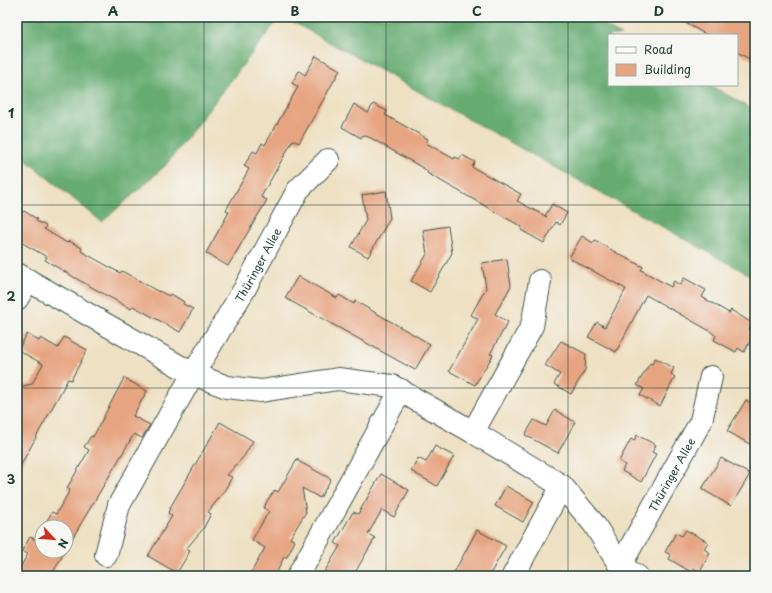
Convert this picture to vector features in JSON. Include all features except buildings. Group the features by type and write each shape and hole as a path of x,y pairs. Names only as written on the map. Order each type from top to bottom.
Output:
{"street":[{"name":"Thüringer Allee","path":"106,555 119,505 193,374 244,290 298,190 328,160"},
{"name":"Thüringer Allee","path":"17,299 22,277 193,374 227,387 261,391 338,379 392,386 473,432 562,486 594,524 629,571 700,421 710,377"},
{"path":"473,432 532,326 540,281"},
{"path":"298,576 401,390"},
{"path":"513,576 562,486"}],"green space":[{"path":"17,17 280,17 165,166 102,222 17,153"},
{"path":"284,17 589,17 619,34 608,34 608,86 712,86 755,111 755,278"}]}
